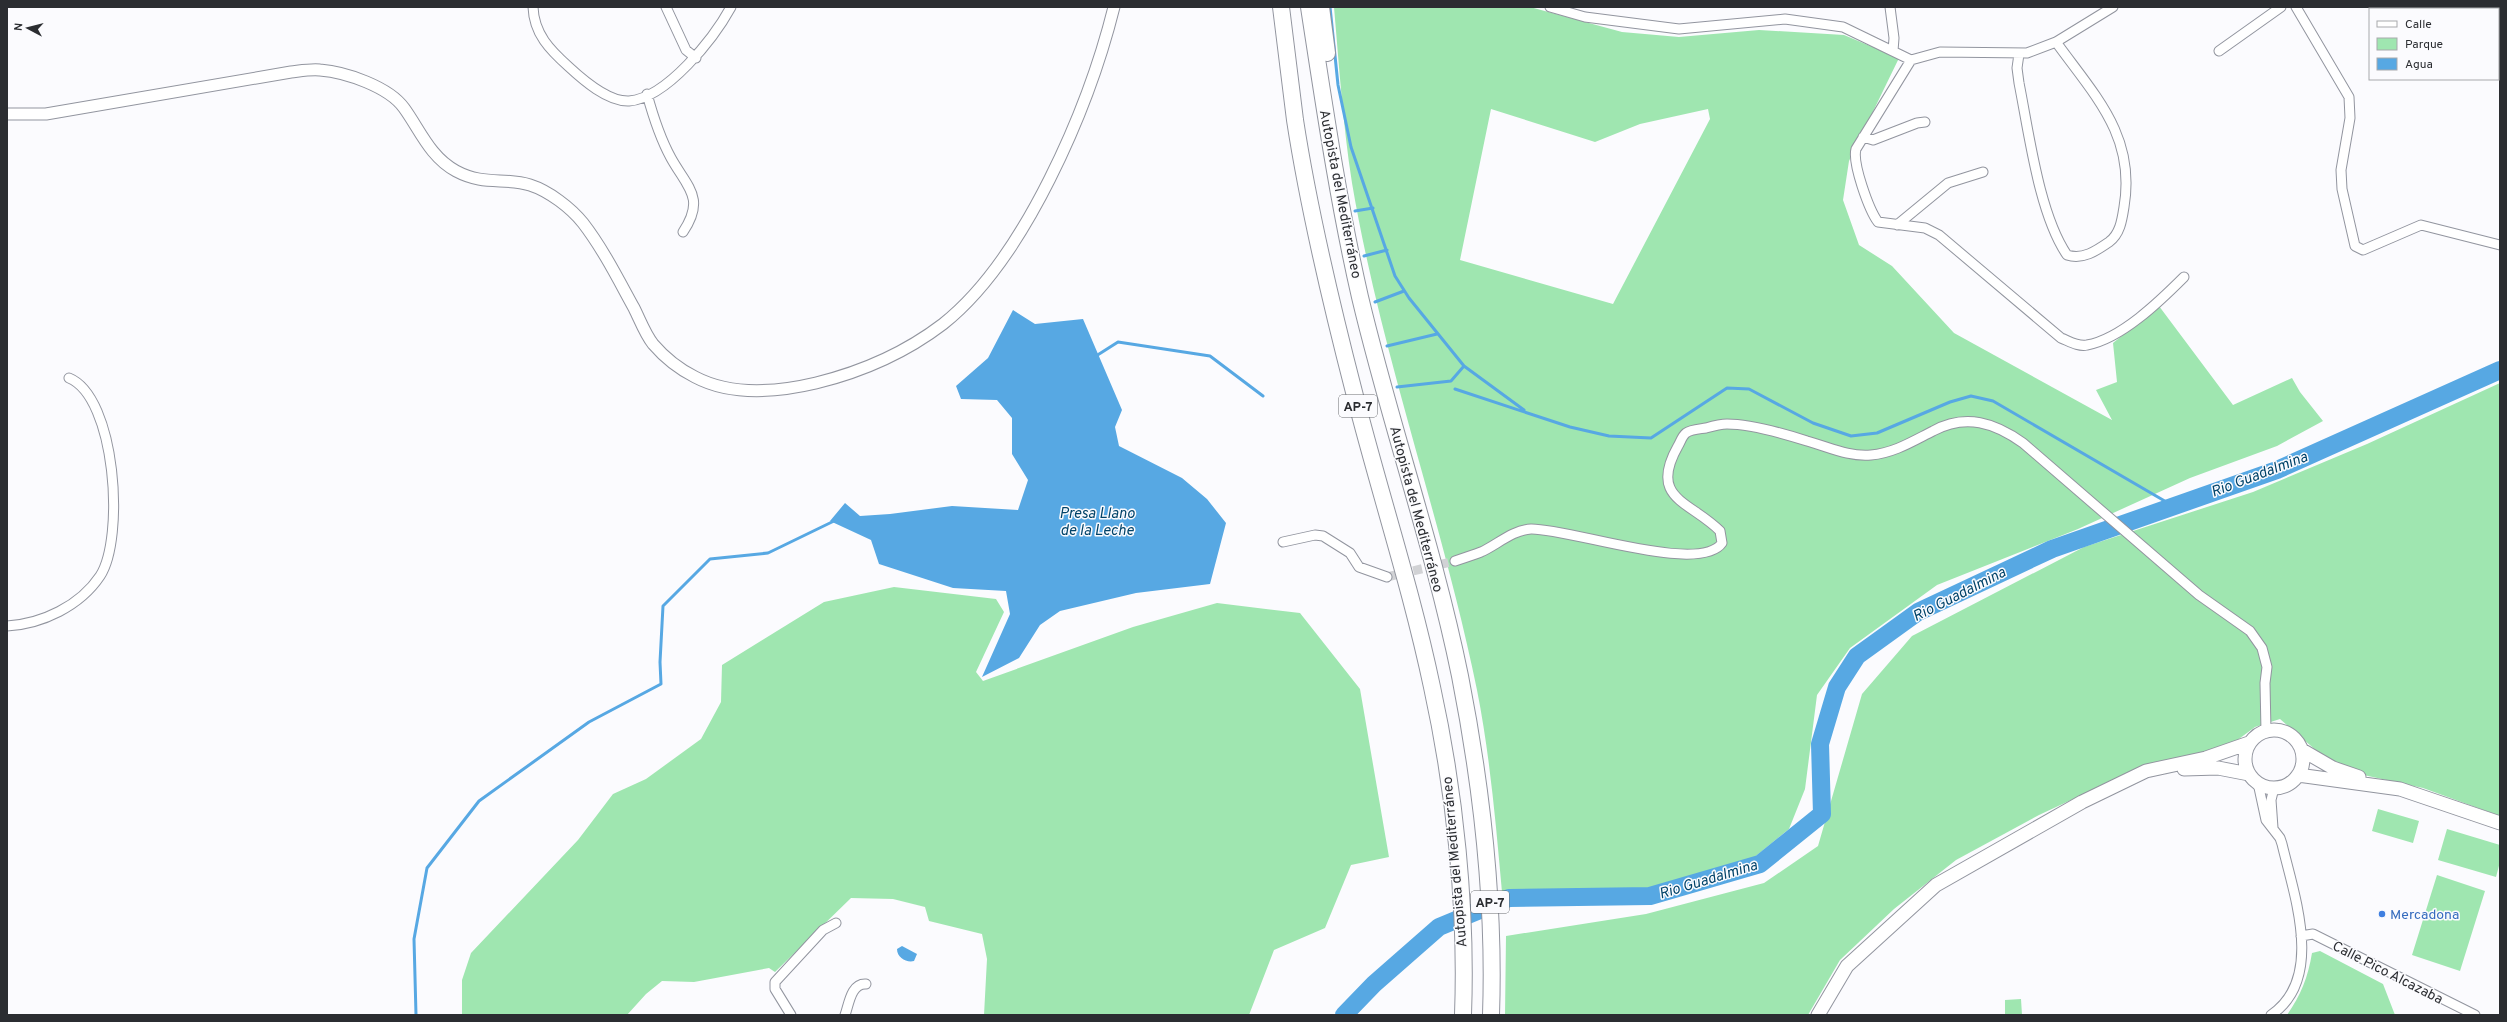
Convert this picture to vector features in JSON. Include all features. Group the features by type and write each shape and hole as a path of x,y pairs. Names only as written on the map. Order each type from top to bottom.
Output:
{"highway":[{"name":"Autopista del Mediterráneo","path":"1281,7 1295,121 1313,217 1354,392 1433,689 1452,801 1460,910 1463,1015"},
{"name":"Autopista del Mediterráneo","path":"1309,7 1329,140 1360,297 1456,662 1479,789 1490,916 1491,1015"},
{"path":"1321,7 1327,50 1329,140"}],"main road":[{"path":"1818,1015 1847,966 1936,885 2082,802 2146,771 2206,758 2249,743 2266,730 2284,731 2291,735 2302,750 2333,768 2380,785 2420,795 2500,823"},
{"path":"2249,743 2245,759 2253,779"},
{"path":"2120,784 2186,768 2218,768 2253,779 2274,788 2288,784 2298,775 2302,767 2302,750"},
{"path":"2298,775 2380,785"}],"street":[{"path":"533,7 534,18 541,39 580,77 613,98 628,101 647,94 666,83 696,58 715,34 731,7"},
{"path":"666,7 686,50 696,58"},
{"path":"7,114 46,114 291,72 321,70 361,80 386,91 403,106 431,150 453,170 478,180 530,185 556,199 581,220 608,260 652,343 671,362 697,378 736,390 795,388 853,374 898,352 943,323 997,267 1031,213 1070,137 1114,7"},
{"path":"1550,7 1585,17 1679,29 1790,20 1843,27 1911,60 1940,52 2027,53 2056,42 2113,7"},
{"path":"1890,7 1894,38 1893,51"},
{"path":"2219,51 2281,7"},
{"path":"2296,7 2349,97 2350,118 2341,170 2342,189 2355,246 2363,250 2421,225 2500,245"},
{"path":"2019,54 2017,68 2019,83 2048,214 2056,238 2067,255 2082,257 2110,241 2118,231 2127,191 2127,176 2120,140 2111,118 2056,42"},
{"path":"1911,60 1854,156 1864,193 1878,222 1924,228 1939,235 2061,338 2078,345 2087,345 2114,336 2148,311 2184,277"},
{"path":"647,94 656,128 671,159 692,192 694,212 683,232"},
{"path":"1864,137 1873,140 1917,122 1925,122"},
{"path":"1897,225 1948,183 1983,172"},
{"path":"7,626 46,617 70,606 87,591 101,575 110,551 113,502 111,467 104,430 85,390 78,382 69,378"},
{"path":"1455,561 1482,552 1502,539 1529,529 1558,532 1623,546 1677,554 1702,555 1718,549 1722,543 1720,532 1687,506 1670,488 1666,477 1668,463 1685,434 1695,430 1727,424 1807,441 1837,452 1871,455 1904,447 1935,430 1957,422 1981,422 2003,429 2023,443 2199,595 2250,631 2262,648 2267,668 2265,683 2266,730"},
{"path":"1284,542 1315,535 1323,536 1350,553 1359,567 1387,577"},
{"path":"2253,779 2266,820 2273,828 2282,844 2301,936 2302,961 2296,985 2287,1000 2271,1015"},
{"path":"2273,828 2271,800 2274,788"},
{"path":"791,1015 776,989 775,982 822,930 836,923"},
{"name":"Calle Pico Alcazaba","path":"2301,936 2313,934 2475,1015"},
{"path":"845,1015 854,989 860,984 866,984"}],"green space":[{"path":"1334,7 1530,7 1622,32 1679,37 1759,30 1844,35 1899,58 1849,161 1843,200 1859,245 1892,266 1954,333 2112,420 2096,390 2117,382 2113,343 2159,306 2233,405 2292,378 2300,392 2323,421 2277,446 2190,478 2078,529 1937,585 1850,648 1817,695 1805,789 1789,829 1751,860 1653,889 1502,892 1489,765 1477,690 1447,563 1395,374 1364,247 1349,161","holes":["1491,109 1595,142 1640,124 1708,109 1710,119 1613,304 1460,260"]},
{"path":"2500,383 2500,816 2423,788 2359,774 2326,759 2280,719 2255,727 2228,747 2131,772 2039,815 1956,860 1894,909 1840,960 1808,1015 1505,1015 1506,936 1646,914 1764,883 1818,846 1862,694 1912,636 2084,547 2253,492 2367,444"},
{"path":"894,587 996,599 1004,612 976,672 983,681 1133,627 1217,603 1300,613 1360,689 1389,857 1351,865 1325,928 1274,950 1249,1015 984,1015 987,959 982,934 929,921 925,907 893,899 851,898 775,972 769,968 694,982 662,981 646,994 627,1015 462,1015 462,980 471,953 578,840 613,794 646,779 701,739 721,702 722,665 824,602"},
{"path":"2378,809 2419,821 2413,843 2372,831"},
{"path":"2447,829 2500,845 2500,862 2496,877 2438,860"},
{"path":"2437,875 2485,891 2460,971 2412,955"},
{"path":"2320,951 2383,984 2395,1015 2287,1015 2303,986 2312,953"},
{"path":"2021,999 2022,1015 2005,1015 2005,1000"}],"water":[{"name":"Presa Llano de la Leche","path":"1013,310 1035,324 1083,319 1122,410 1115,427 1119,446 1182,478 1207,499 1226,523 1210,584 1136,593 1060,611 1040,625 1019,658 982,677 1010,614 1006,591 953,588 879,564 871,540 830,521 845,503 860,516 890,514 952,506 1018,510 1028,480 1012,454 1012,418 997,400 961,399 956,386 988,358"},
{"path":"902,946 917,954 914,961 903,959 899,955 897,949"}],"waterway":[{"path":"1330,7 1338,85 1351,147 1395,276 1409,298 1464,366 1524,410"},
{"path":"1355,211 1373,208"},
{"path":"1364,256 1387,250"},
{"path":"1375,302 1404,291"},
{"path":"1387,346 1437,334"},
{"path":"1096,356 1118,342 1210,356 1263,396"},
{"path":"1397,387 1451,381 1464,366"},
{"name":"Rio Guadalmina","path":"1344,1015 1374,984 1439,927 1509,898 1650,896 1760,864 1822,814 1820,744 1837,687 1857,656 1918,612 2052,549 2277,470 2500,370"},
{"path":"1455,389 1570,427 1609,436 1651,438 1727,388 1749,389 1813,423 1851,436 1877,433 1950,402 1971,396 1993,401 2175,507"},
{"path":"416,1015 414,939 427,868 479,801 589,722 661,684 660,662 663,606 710,559 768,553 834,521"}],"tunnel":[{"path":"1387,577 1455,561"}],"place":[{"name":"Mercadona","path":"2382,914"}]}
